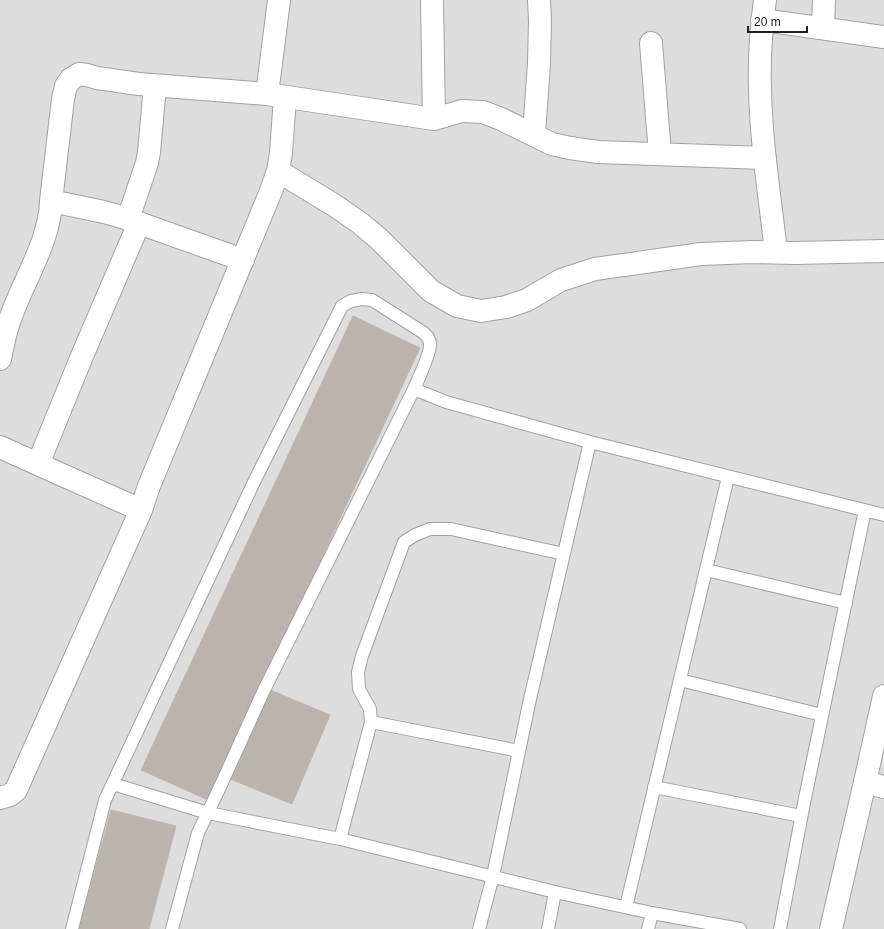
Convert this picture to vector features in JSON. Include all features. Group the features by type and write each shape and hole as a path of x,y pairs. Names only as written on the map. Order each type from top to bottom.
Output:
{"street":[{"path":"0,799 10,795 16,790 140,510 278,171 281,153 276,96 279,0"},
{"path":"432,0 434,119"},
{"path":"534,134 539,63 539,0"},
{"path":"823,28 824,0"},
{"path":"776,252 762,141 760,56 763,10 823,28 884,36"},
{"path":"651,43 660,154"},
{"path":"0,359 11,314 48,228 63,99 66,86 71,78 79,74 155,86 276,96 434,119 462,111 483,112 534,134 552,144 598,152 765,158"},
{"path":"38,464 82,356 133,221 148,157 155,86"},
{"path":"278,171 334,205 379,239 431,292 457,306 481,311 506,307 526,300 560,280 595,269 701,254 884,251"},
{"path":"51,202 104,212 243,260"},
{"path":"0,447 140,510"},
{"path":"831,929 875,784 884,696"}],"lane":[{"path":"72,929 105,800 253,484 342,306 351,301 362,299 372,300 424,333 429,339 429,351 414,389 264,690 224,780 198,833 172,929"},
{"path":"414,389 446,402 590,442 884,515"},
{"path":"479,929 493,876 530,699 590,442"},
{"path":"626,907 728,476"},
{"path":"780,929 801,816 865,510"},
{"path":"340,839 370,722 370,709 359,689 358,672 362,656 404,542 415,535 430,530 451,529 564,554"},
{"path":"706,570 846,603"},
{"path":"680,680 822,715"},
{"path":"370,722 519,751"},
{"path":"113,784 208,813 340,839 555,892 708,926 740,929"},
{"path":"654,787 801,816"},
{"path":"548,929 555,892"},
{"path":"648,929 652,913"}],"shaded area":[{"path":"0,0 884,0 884,929 0,929"}],"building":[{"path":"353,316 420,348 208,800 141,770"},
{"path":"268,689 330,715 292,804 230,779"},
{"path":"111,810 176,826 149,929 79,929"}]}
